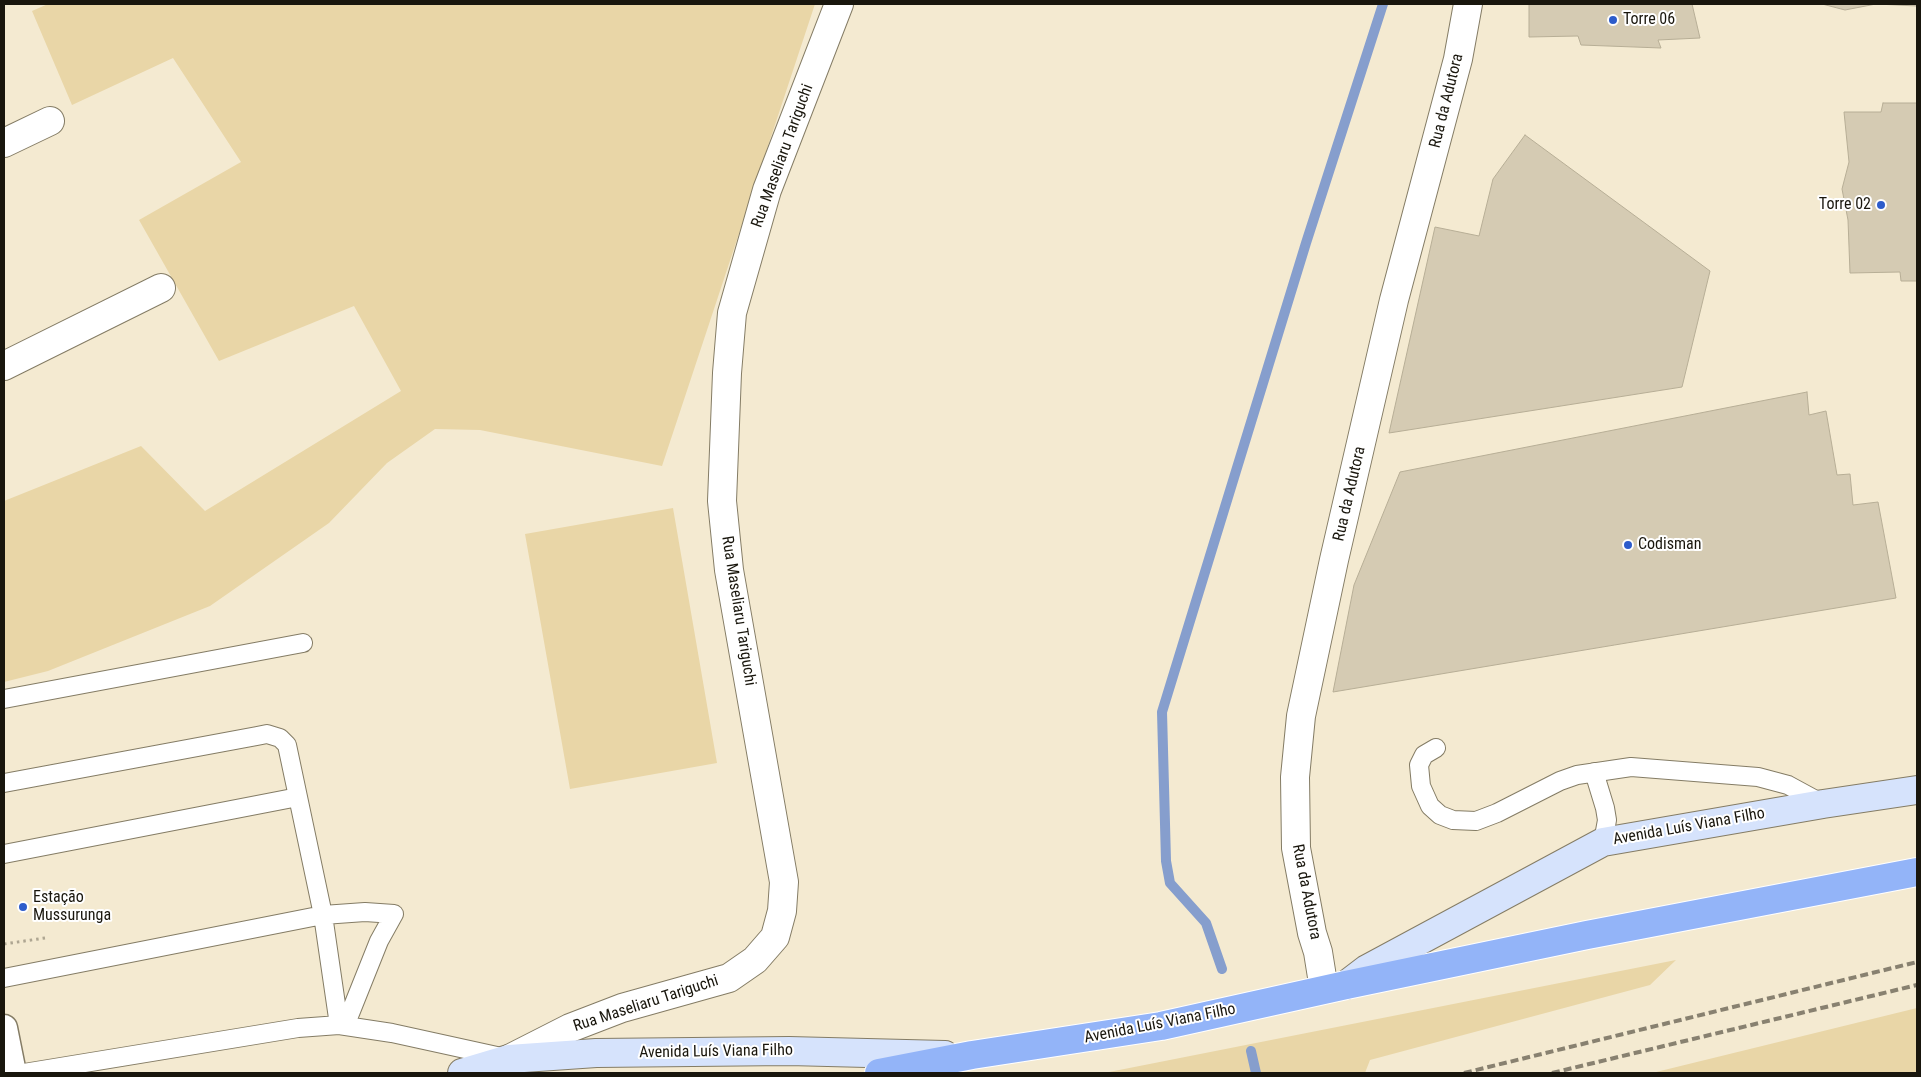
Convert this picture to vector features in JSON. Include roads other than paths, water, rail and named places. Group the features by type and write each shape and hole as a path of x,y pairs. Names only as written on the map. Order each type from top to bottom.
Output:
{"highway":[{"name":"Avenida Luís Viana Filho","path":"879,1073 972,1055 1162,1026 1587,935 1917,872"}],"main road":[{"name":"Avenida Luís Viana Filho","path":"1334,988 1603,842 1823,804 1911,786"},
{"name":"Avenida Luís Viana Filho","path":"462,1073 509,1058 596,1053 789,1051 972,1055"}],"street":[{"name":"Rua Maseliaru Tariguchi","path":"509,1058 570,1028 622,1008 728,978 755,960 775,937 782,912 784,882 729,570 722,501 727,373 732,313 767,190 840,4"},
{"name":"Rua da Adutora","path":"1334,988 1322,977 1296,848 1295,777 1301,716 1394,300 1458,59 1468,4"},
{"path":"4,143 50,121"},
{"path":"4,366 161,288"},
{"path":"4,1028 13,1073"}],"lane":[{"path":"4,699 303,643"},
{"path":"4,783 268,734 280,738 287,745 323,915 342,1026"},
{"path":"1436,748 1424,755 1419,766 1421,786 1430,806 1440,814 1453,820 1476,821 1497,813 1560,781 1594,772 1631,767 1758,777 1788,785 1823,804"},
{"path":"1594,772 1606,814 1606,831 1603,842"},
{"path":"4,854 298,797"},
{"path":"4,978 323,915 365,912 394,914 379,941 342,1026"},
{"path":"24,1073 298,1028 342,1026 444,1043 509,1058"}],"waterway":[{"path":"1222,969 1206,923 1170,883 1166,861 1162,712 1306,243 1383,4"},
{"path":"1251,1051 1256,1073"}],"railway":[{"path":"1464,1073 1917,962"},
{"path":"1552,1073 1917,985"}],"place":[{"name":"Torre 06","path":"1613,20"},
{"name":"Torre 02","path":"1881,205"},
{"name":"Codisman","path":"1628,545"},
{"name":"Estação Mussurunga","path":"23,907"}]}
